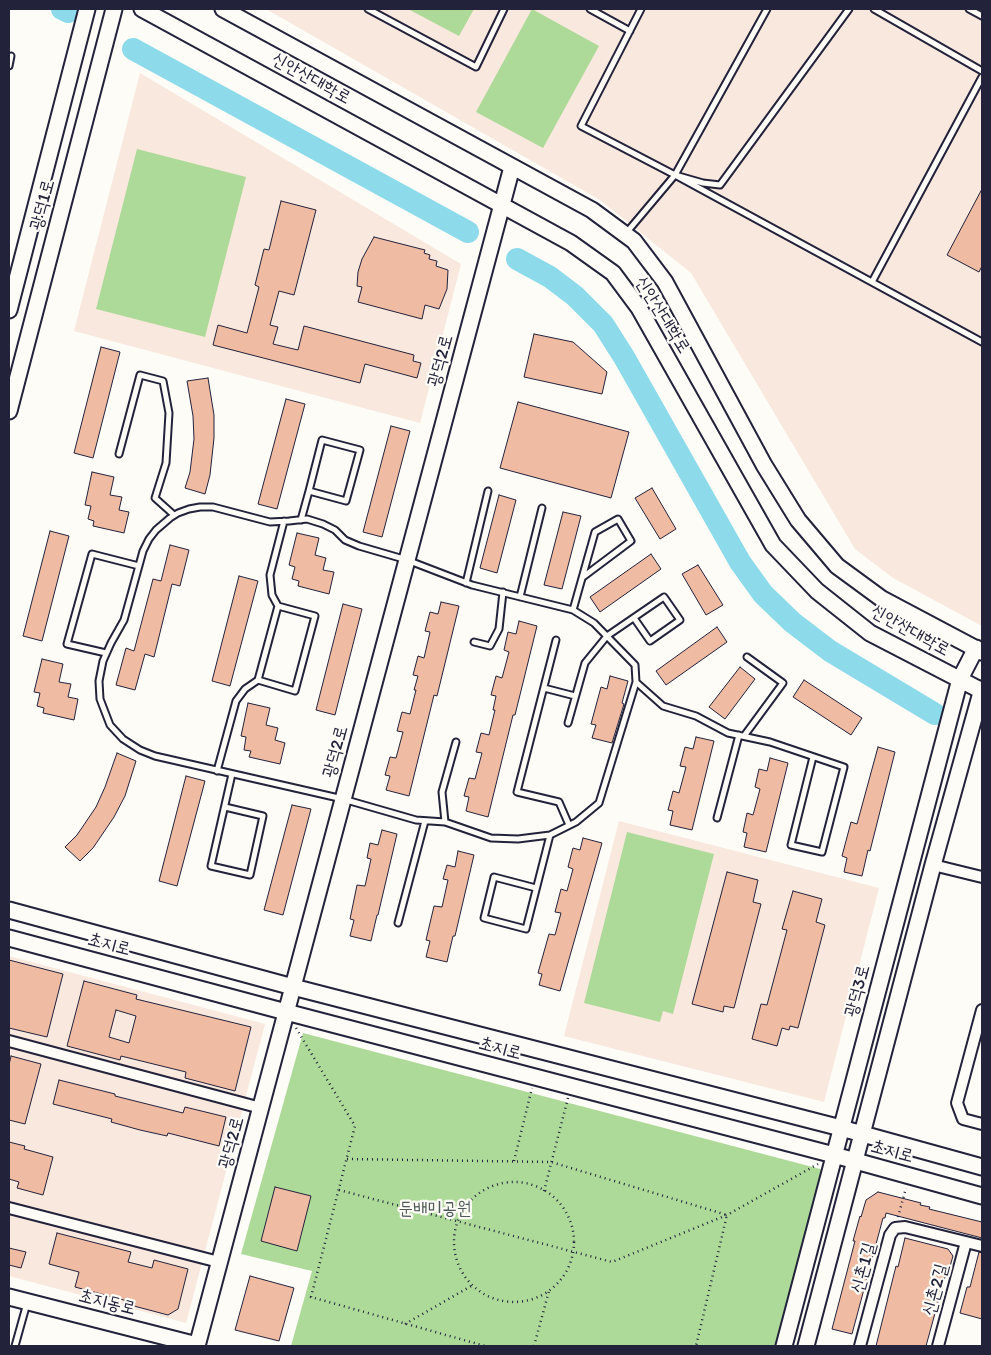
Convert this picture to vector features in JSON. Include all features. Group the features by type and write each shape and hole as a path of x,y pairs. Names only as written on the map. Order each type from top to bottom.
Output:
{"street":[{"name":"광덕1로","path":"9,310 87,9"},
{"name":"광덕1로","path":"9,410 15,363 114,9"},
{"name":"신안산대학로","path":"142,9 571,243 613,273 640,308 736,482 779,552 818,591 870,633 982,690"},
{"name":"신안산대학로","path":"223,9 592,210 634,241 665,282 764,465 798,520 837,566 882,599 979,650"},
{"name":"광덕2로","path":"197,1346 512,167"},
{"name":"광덕3로","path":"784,1346 960,680 979,650"},
{"path":"806,1346 933,865 982,690"},
{"path":"933,865 982,877"},
{"name":"초지로","path":"9,910 293,987 841,1128 982,1167"},
{"name":"초지로","path":"9,938 834,1155 982,1196"},
{"path":"982,1010 957,1103 963,1119 982,1124"},
{"path":"9,1041 261,1108"},
{"path":"9,1208 219,1262"},
{"name":"신촌1길","path":"860,1346 890,1235 895,1228 905,1227 982,1246"},
{"name":"신촌2길","path":"938,1346 966,1242"},
{"name":"초지동로","path":"9,1297 197,1346"}],"lane":[{"path":"368,9 476,67 504,9"},
{"path":"590,9 630,31"},
{"path":"641,9 581,126 982,342"},
{"path":"625,234 675,175 767,9"},
{"path":"675,175 703,183 720,185 849,9"},
{"path":"874,9 982,71"},
{"path":"969,9 982,16"},
{"path":"9,66 11,56"},
{"path":"872,282 982,76"},
{"path":"119,454 140,375 163,381 169,413 166,463 155,498 174,515"},
{"path":"302,520 309,491 322,440 360,450 346,501 309,491"},
{"path":"466,583 488,491"},
{"path":"200,507 213,507 270,522 302,520 307,519 323,524 335,530 345,540 359,546 407,560 466,583 573,610 594,623 635,665 636,682 599,803 576,822 550,835 518,839 491,838 444,822 416,820 343,799 155,756 140,750 123,739 110,725 100,699 103,661 111,642 124,620 143,551 163,522 174,515 200,507"},
{"path":"520,597 542,508"},
{"path":"573,610 595,532 618,519 631,541 583,577"},
{"path":"217,770 236,701 245,688 258,680 278,606 272,594 270,575 284,521"},
{"path":"106,653 67,644 92,554 139,566"},
{"path":"474,642 490,646 499,629 503,592"},
{"path":"568,723 585,663 607,636 664,597 680,620 650,641 634,618"},
{"path":"258,680 295,691 316,616 278,606"},
{"path":"556,640 517,792 559,802 569,825"},
{"path":"717,818 741,736 782,683 747,657"},
{"path":"636,682 663,706 696,716 728,733 770,742 844,767 822,852 791,845 813,757"},
{"path":"544,688 575,696"},
{"path":"444,822 442,792 456,742"},
{"path":"225,807 263,816 250,875 211,866 232,774"},
{"path":"398,923 424,821"},
{"path":"536,888 494,877 484,918 526,929 550,835"},
{"path":"15,1346 27,1302"}],"path":[{"path":"286,1012 355,1126 311,1298 485,1346"},
{"path":"514,1162 535,1077"},
{"path":"544,1190 571,1087"},
{"path":"339,1190 612,1262 727,1215 834,1155"},
{"path":"347,1159 551,1162 727,1215"},
{"path":"895,1228 909,1176"},
{"path":"517,1182 536,1186 544,1190 553,1196 565,1211 572,1228 574,1248 568,1267 557,1284 541,1296 522,1302 502,1301 483,1294 468,1280 458,1263 454,1243 458,1222 466,1205 481,1192 498,1184 517,1182"},
{"path":"696,1346 727,1215"},
{"path":"405,1324 473,1285"},
{"path":"534,1346 550,1289"}],"shaded area":[{"path":"266,9 982,9 982,626 893,578 855,549 691,273 600,200"},
{"path":"140,73 461,264 420,423 74,331"},
{"path":"619,821 879,888 824,1102 564,1036"},
{"path":"9,956 265,1024 186,1323 9,1276"}],"green space":[{"path":"408,9 474,9 459,36"},
{"path":"532,9 599,46 543,148 476,112"},
{"path":"137,149 246,177 205,337 96,309"},
{"path":"627,832 714,854 673,1014 663,1011 660,1022 584,1003"},
{"name":"둔배미공원","path":"303,1033 824,1170 775,1346 291,1346 312,1271 241,1254"}],"building":[{"path":"982,189 982,266 979,272 947,255"},
{"path":"281,201 316,210 294,295 279,291 270,325 278,327 273,344 298,350 304,326 414,355 413,361 421,363 417,378 365,364 360,383 213,345 218,325 247,333 259,287 255,285 264,249 269,250"},
{"path":"374,237 425,250 424,253 430,255 429,259 437,261 436,266 448,270 447,289 439,309 425,305 422,319 358,302 362,287 357,286 358,272 362,259"},
{"path":"534,334 573,342 607,372 602,394 524,377"},
{"path":"101,347 120,352 93,458 74,453"},
{"path":"208,378 214,415 214,438 210,475 205,494 185,488 190,472 194,439 193,416 187,381"},
{"path":"286,399 305,404 277,509 258,504"},
{"path":"518,402 629,432 611,498 500,468"},
{"path":"391,426 410,431 382,537 363,532"},
{"path":"92,472 114,477 110,495 122,497 119,510 129,512 124,533 93,526 94,521 88,519 91,506 85,505"},
{"path":"652,488 676,529 660,539 635,498"},
{"path":"499,495 516,500 497,573 480,568"},
{"path":"563,512 581,516 562,589 544,585"},
{"path":"50,531 69,536 42,641 23,636"},
{"path":"297,533 319,538 315,555 326,558 323,570 334,572 329,594 298,586 299,581 292,579 295,567 289,565"},
{"path":"170,545 189,550 180,586 172,584 154,657 145,654 135,690 116,685 126,648 134,651 153,579 161,581"},
{"path":"651,554 661,569 600,612 590,597"},
{"path":"698,565 723,605 706,615 682,574"},
{"path":"239,576 258,581 230,686 212,681"},
{"path":"441,602 459,606 437,696 434,695 409,796 386,790 390,776 385,775 390,757 396,758 403,732 397,731 402,712 410,714 418,676 413,675 418,656 424,658 430,632 425,631 430,612 438,614"},
{"path":"343,604 362,609 335,715 316,710"},
{"path":"519,621 537,626 488,817 466,811 469,797 464,796 469,778 475,779 482,753 476,752 481,733 489,735 496,696 491,695 496,676 502,678 509,652 504,650 508,632 516,634"},
{"path":"717,627 727,642 666,685 656,671"},
{"path":"42,659 63,664 59,682 71,684 68,697 78,699 74,720 43,713 44,708 37,706 40,693 34,692"},
{"path":"740,667 755,679 725,719 709,707"},
{"path":"610,676 628,681 622,703 624,704 612,743 592,738 596,725 591,724 601,687 607,689"},
{"path":"804,680 862,718 851,735 793,697"},
{"path":"248,703 270,708 266,725 278,728 275,740 285,743 280,764 249,757 251,751 244,750 246,737 241,736"},
{"path":"696,737 714,741 692,830 670,825 673,811 668,810 673,791 679,793 686,767 680,766 685,747 693,749"},
{"path":"878,747 895,752 862,876 844,872 847,858 842,856 851,822 857,824"},
{"path":"117,753 136,761 125,796 114,817 93,848 80,861 65,847 77,835 96,807"},
{"path":"770,758 788,763 766,852 744,847 747,833 743,832 747,813 753,815 760,789 755,787 759,769 767,771"},
{"path":"186,776 205,781 177,886 159,881"},
{"path":"292,805 311,809 283,915 264,910"},
{"path":"382,830 397,834 371,941 350,936 354,920 350,919 357,885 365,886 371,859 367,858 370,843 378,845"},
{"path":"583,838 602,843 560,991 539,985 542,974 538,973 549,934 555,935 561,913 555,912 561,889 567,891 573,869 568,867 573,848 580,850"},
{"path":"458,851 474,855 447,962 426,957 430,941 426,940 434,906 442,907 448,880 443,879 447,865 455,867"},
{"path":"727,872 758,880 753,902 761,904 734,1008 724,1006 723,1012 692,1004"},
{"path":"793,891 822,899 816,922 825,925 798,1028 790,1026 789,1030 782,1028 777,1046 752,1039 761,1004 767,1005 787,930 782,929"},
{"path":"9,960 63,974 47,1037 9,1028"},
{"path":"84,981 137,995 136,999 251,1027 235,1091 185,1078 186,1072 121,1056 120,1060 67,1046","holes":["116,1010 136,1016 129,1043 109,1037"]},
{"path":"11,1056 41,1064 25,1124 9,1120 9,1065"},
{"path":"59,1080 183,1113 185,1107 226,1117 219,1146 168,1133 167,1136 140,1130 111,1122 112,1119 53,1104"},
{"path":"9,1142 25,1146 24,1149 53,1157 43,1195 17,1188 19,1182 9,1179"},
{"path":"275,1187 311,1196 297,1251 261,1241"},
{"path":"878,1192 921,1203 920,1205 930,1207 929,1209 982,1222 982,1238 886,1213 885,1218 883,1218 852,1334 832,1329 860,1216 866,1200"},
{"path":"57,1233 131,1252 128,1262 152,1268 154,1260 188,1269 178,1309 168,1315 134,1306 135,1303 75,1287 79,1272 49,1264"},
{"path":"905,1238 948,1249 953,1256 947,1277 945,1277 926,1346 876,1346 896,1266 898,1267"},
{"path":"9,1248 26,1252 21,1268 9,1265"},
{"path":"979,1252 982,1253 982,1319 960,1313 967,1287 970,1287"},
{"path":"250,1276 294,1288 279,1341 235,1330"}],"waterway":[{"path":"62,9 68,12"},
{"path":"133,49 468,232"},
{"path":"517,259 550,277 575,296 603,324 624,357 740,562 763,594 792,622 830,651 935,714"}]}
